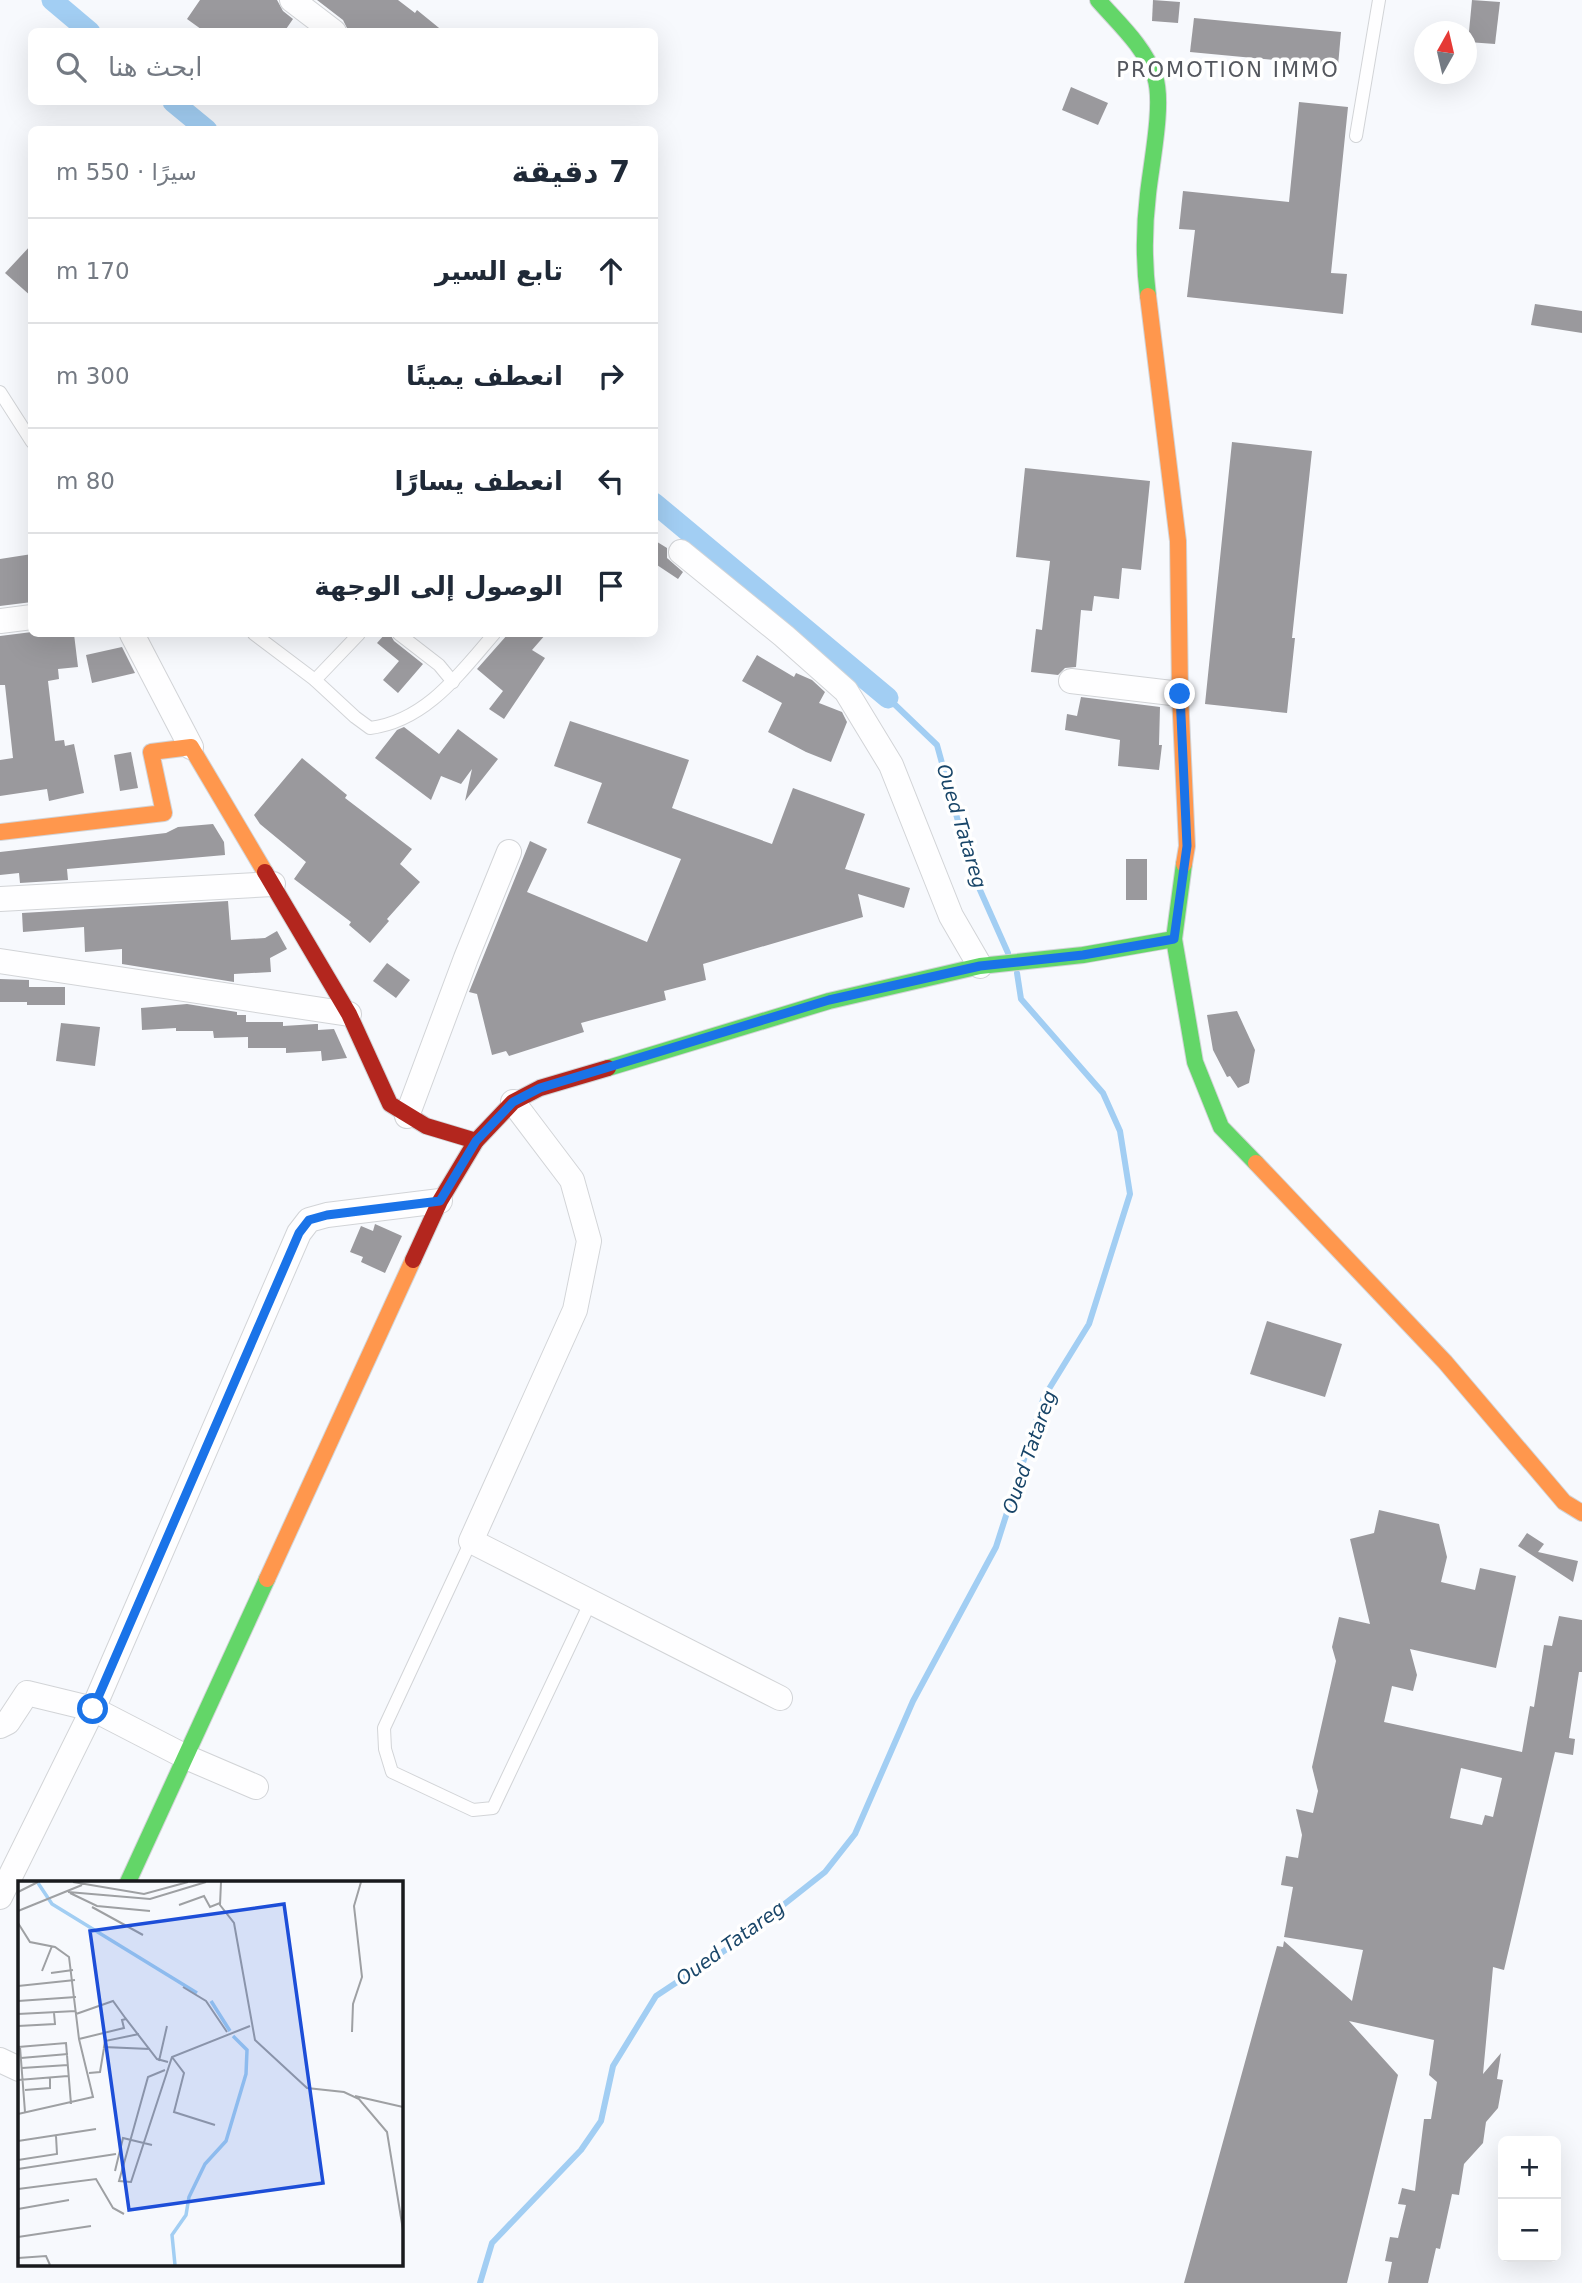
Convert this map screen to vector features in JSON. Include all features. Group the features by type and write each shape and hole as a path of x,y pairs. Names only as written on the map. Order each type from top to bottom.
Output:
{"street":[{"path":"292,0 329,28"},
{"path":"1098,0 1149,61 1159,98 1147,199 1146,280 1178,541 1180,694 1187,846 1174,939 1195,1062 1221,1128 1445,1362 1564,1502 1582,1513"},
{"path":"681,552 784,636 846,691 891,765 951,916 980,966"},
{"path":"0,621 28,618"},
{"path":"134,637 191,747 349,1014 390,1104 426,1126 476,1141"},
{"path":"1071,681 1180,694"},
{"path":"0,832 164,813 151,752 191,747"},
{"path":"407,1116 509,852"},
{"path":"0,899 273,884"},
{"path":"128,1881 440,1201 476,1141 513,1102 540,1088 829,1000 980,966 1083,955 1174,939"},
{"path":"0,961 349,1014"},
{"path":"513,1102 572,1180 589,1241 575,1310 471,1541 780,1698"},
{"path":"0,1897 93,1709 299,1233 309,1220 327,1215 440,1201"},
{"path":"0,1726 8,1722 27,1693 93,1709 186,1757 256,1787"},
{"path":"0,2060 18,2069"}],"lane":[{"path":"1356,136 1380,0"},
{"path":"0,392 28,434"},
{"path":"258,637 316,680 370,728 390,725 411,716 453,682 491,637"},
{"path":"316,680 356,637"},
{"path":"403,637 439,665 453,682"},
{"path":"471,1541 384,1728 385,1749 392,1772 473,1810 493,1808 591,1601"}],"building":[{"path":"200,0 277,0 283,11 293,19 287,28 199,28 187,19"},
{"path":"317,0 398,0 415,13 417,10 439,28 347,28 343,20"},
{"path":"1153,0 1180,2 1178,23 1152,21"},
{"path":"1472,0 1500,2 1495,44 1477,43 1477,21 1470,21"},
{"path":"1194,18 1341,32 1338,66 1190,52"},
{"path":"1071,87 1108,103 1098,125 1062,110"},
{"path":"1299,102 1348,107 1331,273 1347,274 1343,314 1187,297 1195,230 1179,229 1183,191 1289,202"},
{"path":"28,248 28,293 5,273"},
{"path":"1535,304 1582,311 1582,333 1531,325"},
{"path":"1232,442 1312,451 1292,638 1295,638 1287,713 1205,704"},
{"path":"1025,468 1150,481 1141,570 1122,568 1119,599 1094,596 1092,611 1081,610 1076,667 1065,668 1058,675 1031,672 1036,629 1042,630 1050,561 1016,557"},
{"path":"658,542 667,548 667,558 683,572 678,579 658,566"},
{"path":"28,555 28,602 0,606 0,559"},
{"path":"28,632 28,637 74,637 78,667 58,669 59,679 48,681 55,741 64,740 65,746 74,744 84,793 49,801 47,789 0,796 0,760 13,758 5,685 0,685 0,636"},
{"path":"382,637 392,637 423,664 398,693 383,680 399,661 377,643"},
{"path":"505,637 543,637 532,650 545,658 504,719 489,709 503,691 477,669"},
{"path":"122,647 135,673 92,683 86,655"},
{"path":"757,655 794,677 796,673 812,680 825,692 819,703 842,712 847,722 831,762 768,732 782,703 742,681"},
{"path":"1081,697 1160,707 1159,745 1162,745 1159,770 1118,766 1120,740 1065,730 1067,714 1077,716"},
{"path":"570,721 689,760 672,808 772,844 793,788 865,814 845,869 910,888 904,908 858,894 863,917 703,964 706,980 664,991 666,1000 581,1023 584,1032 509,1056 506,1051 492,1055 477,994 469,992 530,841 547,849 527,892 647,942 681,859 587,823 602,783 554,766"},
{"path":"404,727 439,754 458,729 498,759 465,801 472,769 461,784 441,776 431,800 375,758 397,730"},
{"path":"131,752 138,788 120,791 114,755"},
{"path":"302,758 347,795 345,798 412,849 400,864 420,882 370,943 349,925 351,922 294,879 306,862 260,824 254,815"},
{"path":"213,824 224,842 225,855 67,869 68,880 20,883 19,873 0,875 0,852 166,833 178,827"},
{"path":"1126,859 1147,859 1147,900 1126,900"},
{"path":"228,901 231,940 265,938 277,931 287,949 270,958 271,972 234,974 234,982 122,964 122,949 85,952 84,927 23,932 22,913"},
{"path":"387,963 410,980 396,998 373,981"},
{"path":"0,979 29,980 29,987 65,987 65,1005 0,1002"},
{"path":"187,1004 237,1012 237,1015 246,1015 246,1022 283,1022 283,1026 318,1024 318,1030 334,1029 347,1058 322,1061 321,1051 286,1053 286,1048 248,1048 248,1037 214,1038 213,1031 176,1031 176,1028 142,1030 141,1008"},
{"path":"1237,1011 1255,1050 1249,1083 1238,1088 1230,1076 1227,1077 1213,1050 1207,1015"},
{"path":"61,1023 100,1027 95,1066 56,1061"},
{"path":"375,1224 402,1236 385,1273 361,1262 363,1257 350,1252 361,1226 373,1231"},
{"path":"1267,1321 1342,1344 1325,1397 1250,1374"},
{"path":"1379,1510 1439,1524 1447,1557 1441,1582 1475,1590 1480,1568 1516,1576 1496,1668 1410,1649 1417,1675 1413,1691 1392,1686 1384,1722 1522,1752 1530,1706 1534,1707 1544,1645 1552,1646 1559,1616 1582,1620 1582,1672 1579,1672 1569,1738 1575,1739 1573,1755 1555,1752 1504,1970 1493,1967 1483,2074 1501,2053 1497,2079 1503,2080 1498,2108 1486,2122 1483,2143 1464,2164 1459,2195 1452,2194 1440,2249 1436,2248 1428,2283 1388,2283 1392,2262 1385,2261 1390,2237 1398,2238 1406,2205 1398,2204 1402,2188 1415,2191 1424,2119 1431,2119 1437,2082 1429,2075 1434,2040 1349,2021 1398,2075 1347,2283 1184,2283 1277,1946 1283,1947 1284,1941 1352,2001 1363,1950 1284,1937 1293,1887 1281,1885 1286,1856 1298,1858 1302,1835 1296,1809 1313,1813 1318,1791 1312,1767 1336,1661 1332,1647 1339,1617 1370,1624 1350,1539 1374,1533","holes":["1461,1768 1502,1778 1493,1817 1485,1815 1482,1825 1450,1818"]},
{"path":"1527,1533 1544,1544 1538,1552 1578,1561 1573,1582 1518,1546"}],"waterway":[{"name":"Oued Tatareg","path":"52,0 85,28"},
{"name":"Oued Tatareg","path":"177,105 202,126"},
{"name":"Oued Tatareg","path":"658,506 888,698"},
{"name":"Oued Tatareg","path":"888,698 937,745 972,872 1008,953"},
{"name":"Oued Tatareg","path":"480,2283 492,2243 581,2150 601,2121 613,2066 656,1996 730,1947 825,1872 855,1834 913,1701 996,1547 1044,1397 1089,1324 1130,1194 1120,1131 1103,1093 1021,999 1017,973"}],"traffic: fast":[{"path":"1098,0 1144,55 1155,77 1157,88 1158,118 1146,219 1148,296"},
{"path":"1184,864 1174,939 1195,1062 1221,1127 1256,1163"},
{"path":"608,1068 829,1001 980,966 1083,955 1174,939"},
{"path":"128,1881 267,1579"}],"traffic: slow":[{"path":"1148,296 1178,541 1180,694 1187,846 1184,864"},
{"path":"0,832 164,813 151,752 191,747 265,872"},
{"path":"1256,1163 1445,1362 1564,1502 1582,1513"},
{"path":"267,1579 413,1260"}],"traffic: jam":[{"path":"265,872 349,1014 390,1104 426,1126 476,1141"},
{"path":"413,1260 440,1201 476,1141 513,1102 540,1088 608,1068"}],"district":[{"name":"PROMOTION IMMO","path":"1228,70"}],"route":[{"path":"93,1709 299,1233 309,1220 327,1215 440,1201 476,1141 513,1102 540,1088 829,1000 980,966 1083,955 1174,939 1187,846 1180,694"}]}
